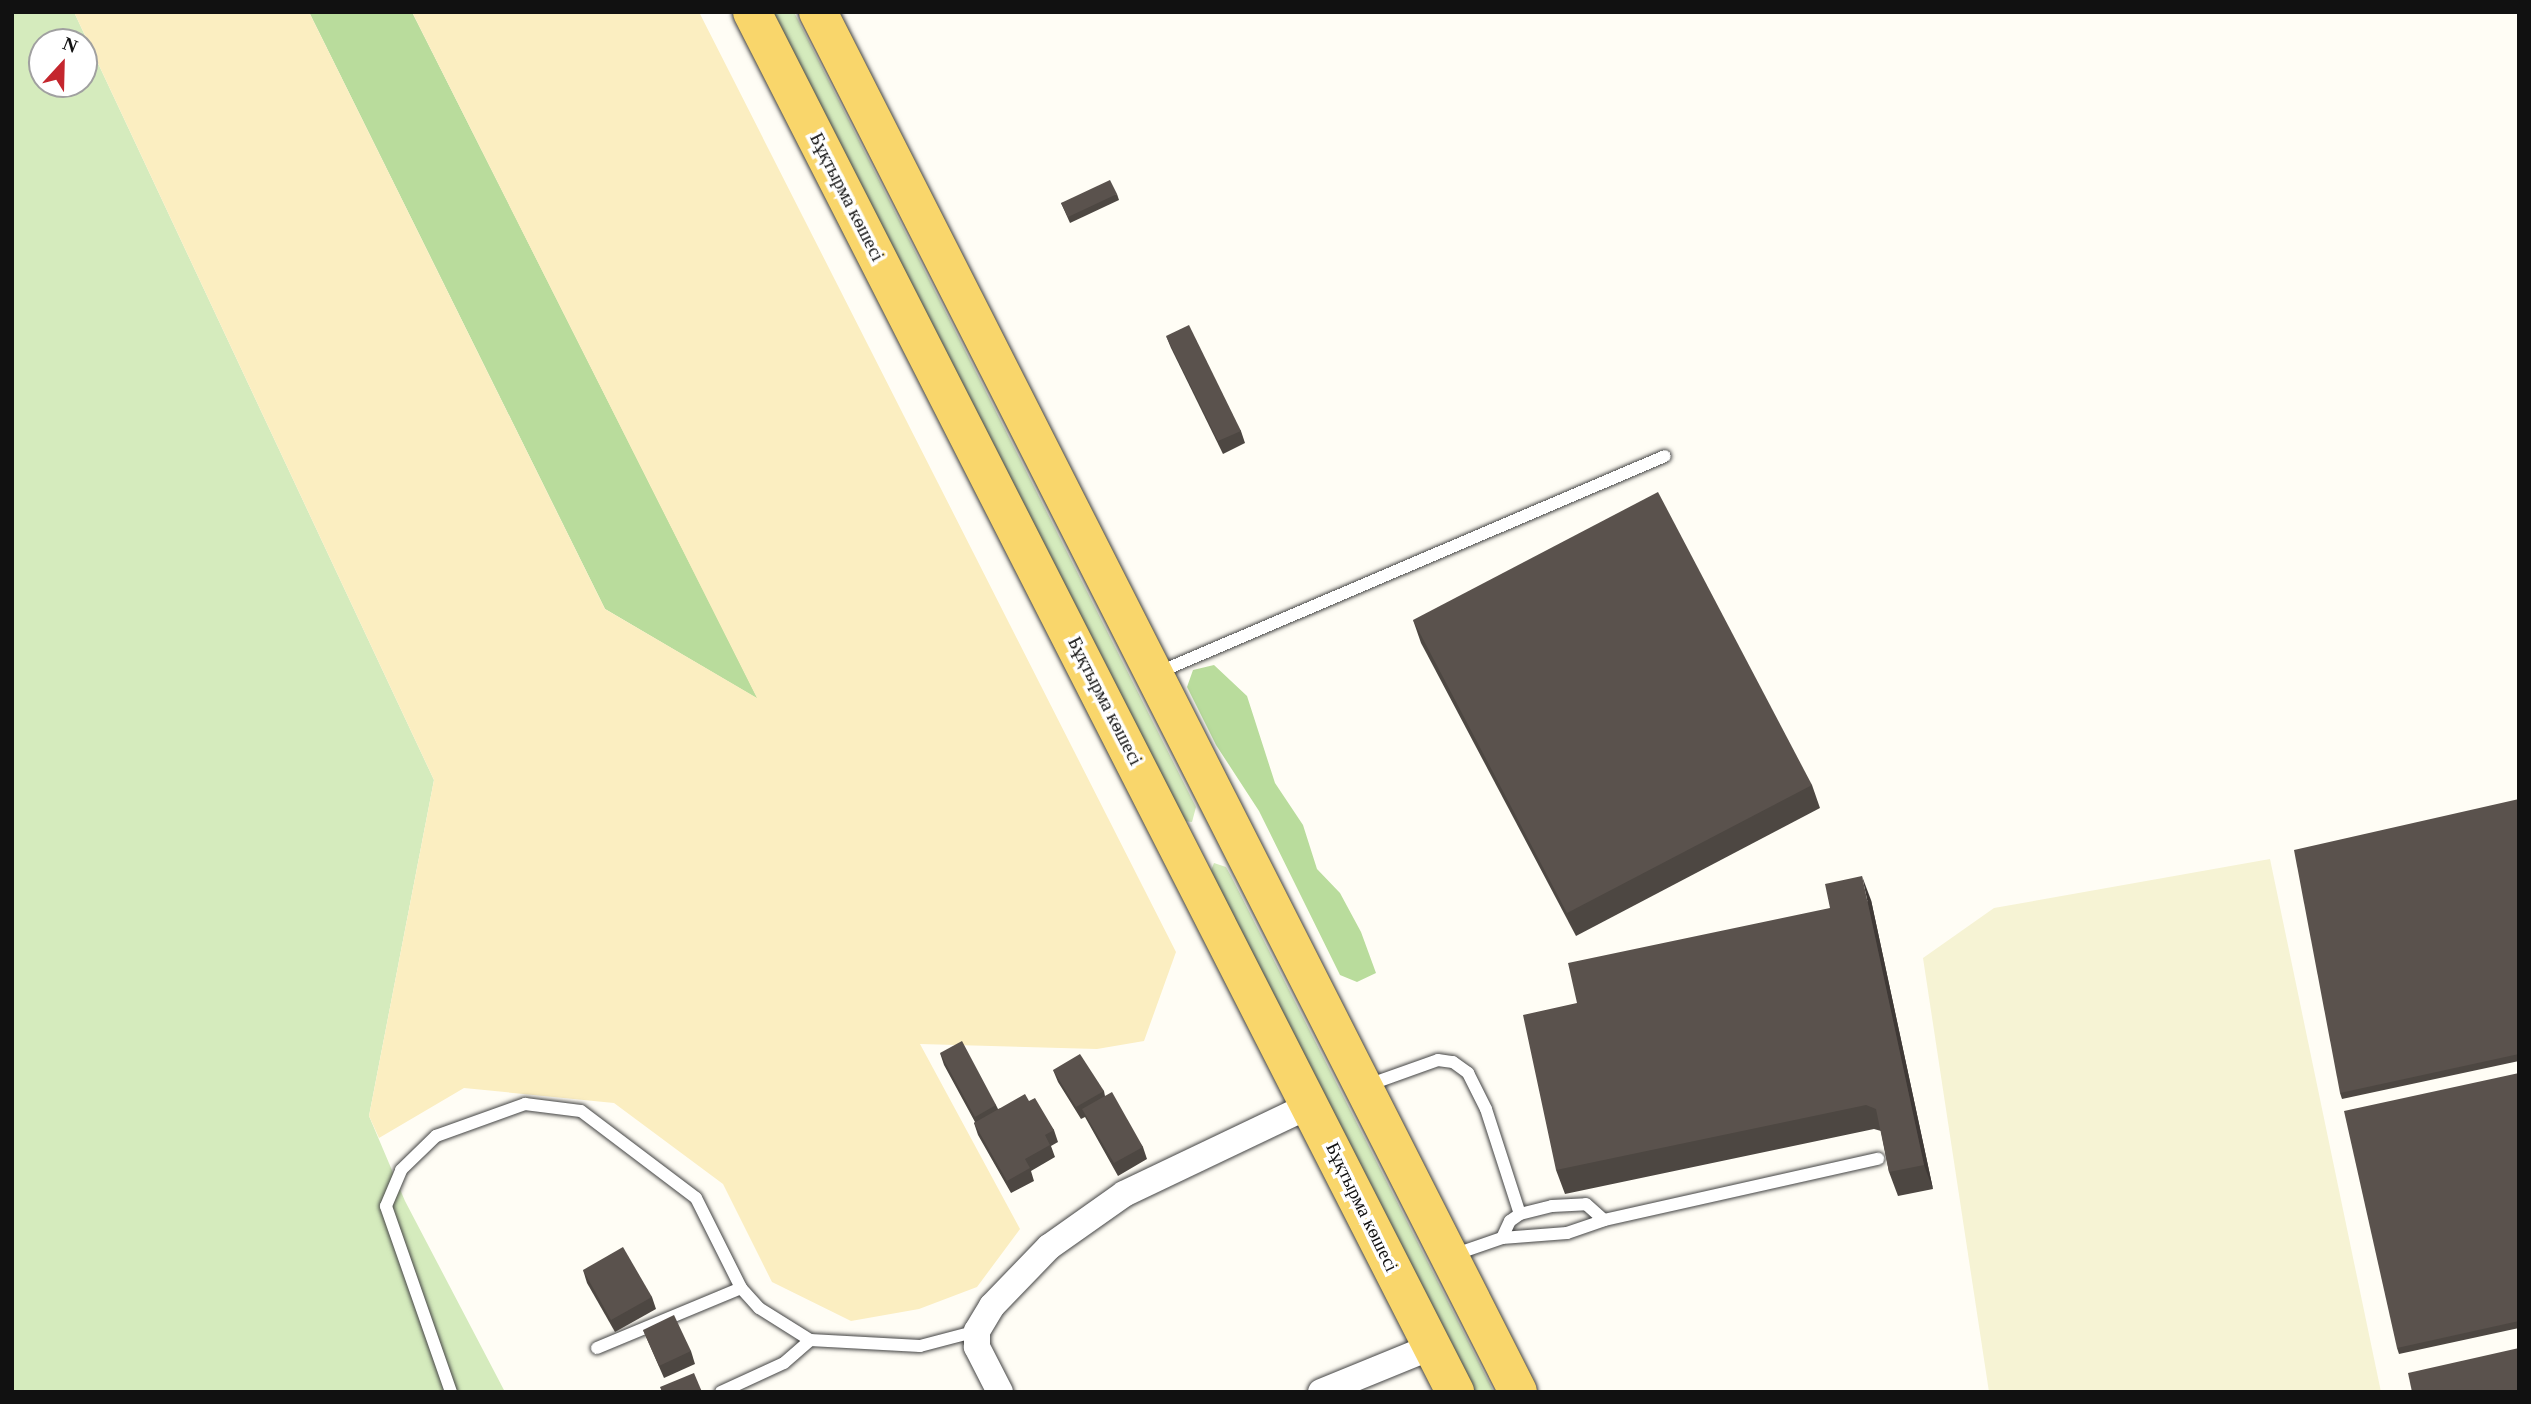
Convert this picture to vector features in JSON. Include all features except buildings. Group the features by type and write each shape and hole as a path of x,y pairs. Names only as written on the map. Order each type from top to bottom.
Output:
{"main road":[{"name":"Бұқтырма көшесі","path":"752,12 1455,1392"},
{"path":"818,12 1518,1392"},
{"path":"1183,854 1234,832"}],"street":[{"path":"1000,1392 977,1347 978,1331 992,1306 1048,1247 1124,1194 1311,1105"},
{"path":"1321,1392 1431,1347"}],"lane":[{"path":"1154,674 1665,456"},
{"path":"1363,1087 1438,1060 1453,1062 1468,1073 1486,1109 1520,1214"},
{"path":"451,1392 386,1206 401,1170 436,1136 525,1104 581,1111 696,1198 741,1289 759,1308 810,1340 920,1346 978,1331"},
{"path":"1449,1256 1502,1238 1567,1233 1604,1220 1878,1159"},
{"path":"1502,1238 1510,1221 1520,1214 1586,1204 1604,1220"},
{"path":"597,1348 741,1289"},
{"path":"721,1392 784,1363 810,1340"}],"shaded area":[{"path":"2270,859 2381,1392 1989,1392 1923,958 1994,908"}],"green space":[{"path":"12,12 74,12 82,28 28,28 28,98 98,98 98,63 434,780 369,1116 405,1201 505,1392 12,1392"},
{"path":"309,12 412,12 758,699 605,609"},
{"path":"771,12 794,12 1196,807 1192,822 1184,821"},
{"path":"1214,665 1247,696 1275,783 1303,825 1317,869 1340,893 1361,932 1376,973 1357,982 1340,975 1259,811 1216,745 1187,687 1193,670"},
{"path":"1214,863 1226,867 1231,876 1494,1392 1472,1392 1210,873"}],"sand":[{"path":"74,12 309,12 605,609 757,698 412,12 699,12 1176,952 1144,1041 1097,1049 920,1044 1020,1229 977,1287 919,1309 851,1321 772,1282 723,1184 614,1103 464,1088 379,1138 369,1116 434,780 98,63 98,28 82,28"}]}
